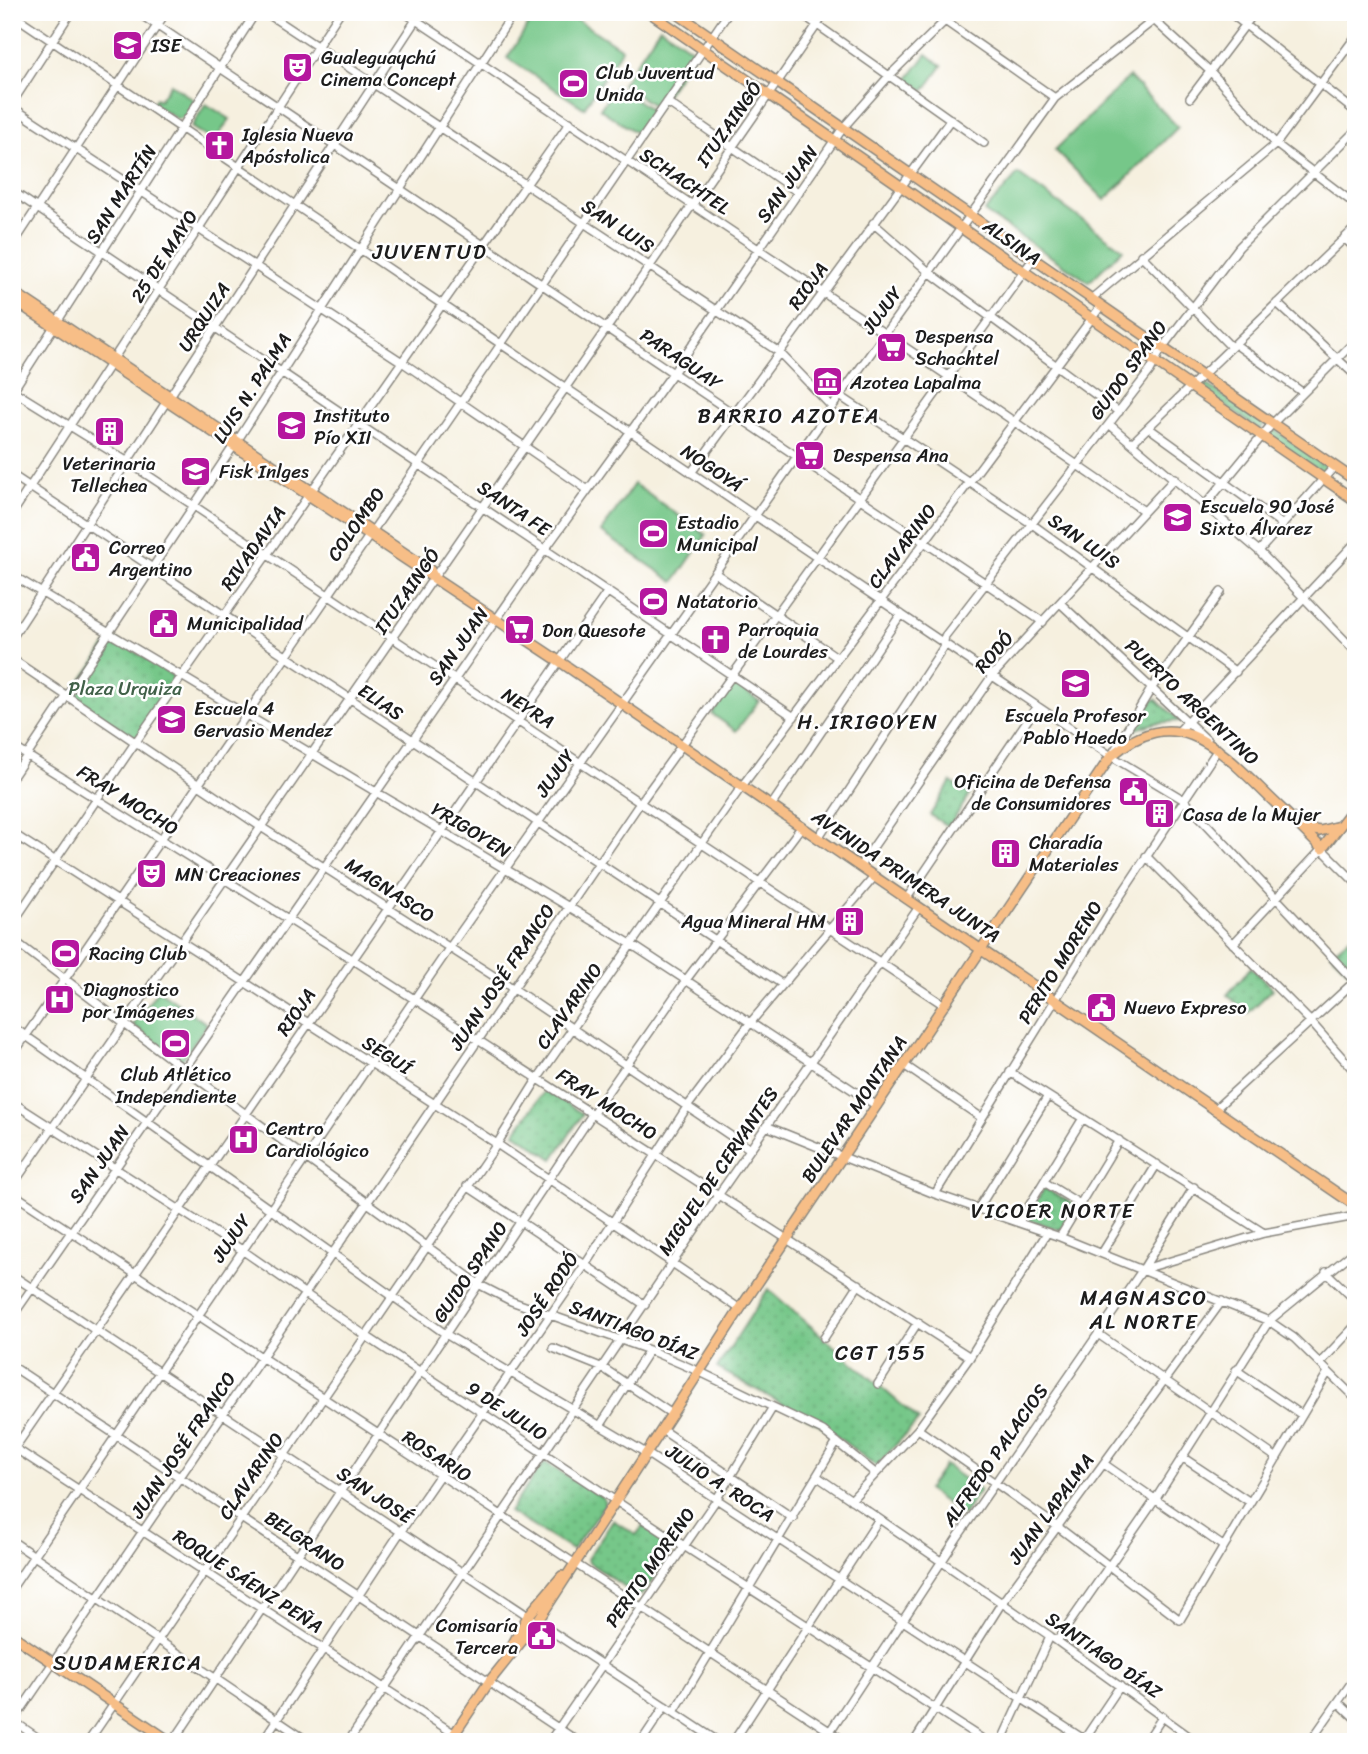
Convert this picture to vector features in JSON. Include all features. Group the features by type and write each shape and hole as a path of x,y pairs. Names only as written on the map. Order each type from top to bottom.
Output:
{"main road":[{"name":"ALSINA","path":"650,12 1356,501"},
{"name":"ALSINA","path":"675,12 1356,481"},
{"path":"12,291 56,324"},
{"path":"12,299 56,324"},
{"name":"AVENIDA PRIMERA JUNTA","path":"56,324 369,533 430,570 434,578 1356,1206"},
{"name":"BULEVAR MONTANA","path":"452,1738 662,1430 740,1309 1111,756 1136,738 1180,731 1208,741"},
{"name":"PUERTO ARGENTINO","path":"1208,741 1322,849"},
{"path":"1315,841 1340,825 1356,804"},
{"path":"1301,828 1325,833"},
{"path":"1322,849 1325,833"},
{"path":"12,1634 172,1742"}],"street":[{"path":"71,12 12,105 255,268 402,362 588,490"},
{"name":"PARAGUAY","path":"138,12 334,147 1043,622"},
{"path":"12,246 166,12"},
{"name":"SAN MARTÍN","path":"12,391 256,12"},
{"name":"SAN LUIS","path":"265,12 779,352 832,407"},
{"name":"25 DE MAYO","path":"12,514 114,362 340,12"},
{"name":"SCHACHTEL","path":"404,12 948,376 1144,511"},
{"name":"URQUIZA","path":"12,638 421,12"},
{"name":"LUIS N. PALMA","path":"12,778 235,444 514,12"},
{"name":"COLOMBO","path":"12,1056 284,656 729,12"},
{"path":"799,12 984,143"},
{"name":"ITUZAINGÓ","path":"12,1186 826,12"},
{"path":"932,12 1055,98"},
{"name":"SAN JUAN","path":"12,1317 496,619 717,311 836,142 843,128 889,76 954,12"},
{"path":"1145,12 1211,72 1276,144 1356,205"},
{"name":"JUJUY","path":"12,1588 114,1435 450,947 797,456 1055,98 1164,12"},
{"path":"1228,12 1356,112"},
{"path":"1191,98 1255,12"},
{"path":"1347,12 1356,18"},
{"name":"NOGOYÁ","path":"12,15 1111,756 1184,800 1355,982"},
{"path":"1091,299 1276,144 1356,36"},
{"path":"667,102 799,193"},
{"name":"RIOJA","path":"691,473 951,119"},
{"name":"RIVADAVIA","path":"12,923 570,122"},
{"name":"GUIDO SPANO","path":"818,838 943,648 943,643 1150,371 1153,360 1162,348 1252,232 1356,130"},
{"name":"SANTA FE","path":"12,191 360,422 794,717"},
{"path":"873,223 929,272 1119,412"},
{"path":"1133,442 1356,227"},
{"path":"1344,238 1356,249"},
{"path":"1141,255 1233,345 1302,392"},
{"name":"JUAN JOSÉ FRANCO","path":"13,1721 681,744 1033,259"},
{"path":"1277,303 1356,376"},
{"name":"CLAVARINO","path":"88,1742 658,905 742,786 1101,306"},
{"path":"1206,503 1272,424 1356,340"},
{"name":"NEYRA","path":"12,391 194,505 944,1005"},
{"name":"SAN LUIS","path":"840,396 1094,567 1236,672"},
{"path":"1109,424 1206,503 1259,551 1356,652"},
{"path":"1149,428 1283,525"},
{"path":"1259,551 1334,467"},
{"name":"ELIAS","path":"12,475 658,905 782,984"},
{"name":"RODÓ","path":"860,866 992,676 1175,478"},
{"path":"1180,731 1356,542"},
{"path":"715,573 838,658"},
{"name":"YRIGOYEN","path":"12,575 631,944 877,1106"},
{"name":"RIOJA","path":"13,1449 608,591"},
{"path":"1111,756 1152,689 1221,592"},
{"name":"PUERTO ARGENTINO","path":"1060,603 1208,741"},
{"path":"771,806 901,614"},
{"name":"MAGNASCO","path":"12,659 197,785 514,989 750,1149"},
{"path":"907,898 1037,706"},
{"name":"FRAY MOCHO","path":"12,746 352,958 970,1357"},
{"name":"PERITO MORENO","path":"935,1194 1055,999 1217,749"},
{"name":"GUIDO SPANO","path":"172,1742 522,1223 593,1113 687,980 802,827"},
{"name":"SEGUÍ","path":"12,833 497,1144 740,1309"},
{"path":"1233,944 1322,849 1356,883"},
{"path":"1146,856 1310,1021 1356,1073"},
{"name":"JOSÉ RODÓ","path":"262,1742 438,1476 613,1224 655,1153 687,1107 751,1022 875,876"},
{"name":"MIGUEL DE CERVANTES","path":"348,1742 461,1571 575,1410 719,1194 919,906"},
{"name":"SANTIAGO DÍAZ","path":"12,939 244,1114 480,1284 511,1301 649,1350 700,1372 823,1431 876,1473"},
{"path":"1214,1110 1355,982"},
{"name":"JULIO A. ROCA","path":"12,1026 271,1207 447,1335 646,1453 1085,1741"},
{"path":"904,1065 982,1118"},
{"path":"1010,1072 1264,1233"},
{"path":"978,1209 1048,1096"},
{"name":"9 DE JULIO","path":"12,1102 242,1250 421,1373 987,1742"},
{"path":"1019,1222 1083,1118"},
{"path":"766,1126 935,1194 1019,1222 1143,1269 1269,1321 1294,1338 1356,1399"},
{"path":"1060,1237 1119,1140"},
{"path":"1101,1253 1157,1164"},
{"path":"1044,1182 1080,1204"},
{"path":"467,1186 645,1305"},
{"name":"ALFREDO PALACIOS","path":"823,1742 941,1562 1143,1269 1194,1187"},
{"name":"ROSARIO","path":"12,1194 438,1476 574,1560 846,1742"},
{"path":"1143,1269 1264,1233 1356,1216"},
{"path":"851,1500 918,1429 970,1357 1047,1233"},
{"path":"1000,1742 1019,1699 1053,1639 1155,1500 1269,1321 1356,1250"},
{"path":"1326,1272 1356,1301"},
{"name":"SAN JOSÉ","path":"12,1275 719,1742"},
{"path":"824,1338 859,1284"},
{"name":"JUAN LAPALMA","path":"914,1742 1001,1604 1222,1301"},
{"path":"878,1384 918,1322"},
{"path":"1320,1363 1356,1325"},
{"path":"1098,1334 1277,1458"},
{"path":"553,1348 603,1368 672,1414"},
{"path":"600,1426 649,1350"},
{"name":"BELGRANO","path":"12,1366 579,1742"},
{"path":"1236,1370 1302,1415"},
{"path":"918,1429 1058,1527 1180,1620 1328,1372"},
{"name":"PERITO MORENO","path":"550,1742 641,1605 716,1500 773,1407"},
{"path":"662,1430 793,1518"},
{"path":"674,1712 818,1478 837,1442"},
{"name":"ROQUE SÁENZ PEÑA","path":"13,1449 384,1688 452,1738 467,1742"},
{"path":"1182,1457 1250,1502"},
{"path":"1104,1464 1223,1546"},
{"name":"SANTIAGO DÍAZ","path":"818,1478 1053,1639 1197,1742"},
{"path":"733,1742 879,1519"},
{"path":"12,1541 309,1742"},
{"path":"1310,1742 1356,1676"},
{"path":"1085,1741 1120,1686"},
{"path":"1338,1702 1356,1719"},
{"path":"642,1742 665,1706"},
{"path":"1146,1742 1163,1716"},
{"path":"13,1721 44,1742"}],"green space":[{"name":"Club Juventud Unida","path":"537,12 565,12 622,49 584,108 507,58"},
{"path":"660,27 695,51 657,108 622,84"},
{"path":"927,54 942,66 924,91 908,79"},
{"path":"1129,77 1178,127 1105,200 1055,150"},
{"path":"171,84 195,101 185,117 177,119 152,103 156,98 159,100"},
{"path":"616,86 653,111 638,134 600,109"},
{"path":"206,104 230,119 214,142 191,127"},
{"path":"1018,174 1123,249 1089,282 984,212"},
{"path":"1202,381 1265,423 1260,430 1197,387"},
{"path":"1273,428 1326,466 1322,473 1267,436"},
{"name":"Estadio Municipal","path":"634,484 706,535 674,582 601,532"},
{"name":"Plaza Urquiza","path":"112,637 178,679 137,739 71,696"},
{"path":"734,684 759,701 736,731 712,714"},
{"path":"1156,699 1180,721 1155,723 1131,731 1151,701"},
{"path":"951,782 970,794 949,827 930,815"},
{"path":"1351,936 1356,941 1356,973 1353,976 1331,953"},
{"path":"1251,967 1273,989 1248,1013 1227,995"},
{"name":"Club Atlético Independiente","path":"158,990 207,1024 181,1061 133,1025"},
{"path":"545,1090 583,1114 553,1159 515,1133"},
{"path":"1044,1188 1074,1204 1061,1230 1029,1220 1028,1216"},
{"path":"768,1289 919,1420 876,1466 826,1428 717,1368"},
{"path":"544,1462 603,1498 605,1504 572,1550 509,1512"},
{"path":"945,1465 980,1490 963,1515 927,1490"},
{"path":"613,1520 636,1535 643,1526 674,1547 643,1594 638,1596 587,1559"}],"place":[{"name":"ISE","path":"128,45"},
{"name":"Gualeguaychú Cinema Concept","path":"298,68"},
{"name":"Club Juventud Unida","path":"573,83"},
{"name":"Iglesia Nueva Apóstolica","path":"219,145"},
{"name":"Despensa Schachtel","path":"892,347"},
{"name":"Azotea Lapalma","path":"827,382"},
{"name":"Instituto Pío XII","path":"291,426"},
{"name":"Veterinaria Tellechea","path":"109,432"},
{"name":"Despensa Ana","path":"810,455"},
{"name":"Fisk Inlges","path":"196,471"},
{"name":"Escuela 90 José Sixto Álvarez","path":"1177,517"},
{"name":"Estadio Municipal","path":"654,533"},
{"name":"Correo Argentino","path":"86,558"},
{"name":"Natatorio","path":"654,601"},
{"name":"Municipalidad","path":"164,623"},
{"name":"Don Quesote","path":"519,630"},
{"name":"Parroquia de Lourdes","path":"715,640"},
{"name":"Escuela Profesor Pablo Haedo","path":"1075,684"},
{"name":"Escuela 4 Gervasio Mendez","path":"171,719"},
{"name":"Oficina de Defensa de Consumidores","path":"1134,792"},
{"name":"Casa de la Mujer","path":"1160,814"},
{"name":"Charadía Materiales","path":"1006,853"},
{"name":"MN Creaciones","path":"152,874"},
{"name":"Agua Mineral HM","path":"849,921"},
{"name":"Racing Club","path":"66,953"},
{"name":"Diagnostico por Imágenes","path":"60,1000"},
{"name":"Nuevo Expreso","path":"1101,1007"},
{"name":"Club Atlético Independiente","path":"176,1043"},
{"name":"Centro Cardiológico","path":"243,1139"},
{"name":"Comisaría Tercera","path":"541,1636"}],"district":[{"name":"JUVENTUD","path":"430,252"},
{"name":"BARRIO AZOTEA","path":"789,416"},
{"name":"H. IRIGOYEN","path":"868,722"},
{"name":"VICOER NORTE","path":"1053,1211"},
{"name":"MAGNASCO AL NORTE","path":"1144,1310"},
{"name":"CGT 155","path":"881,1353"},
{"name":"SUDAMERICA","path":"128,1663"}]}
